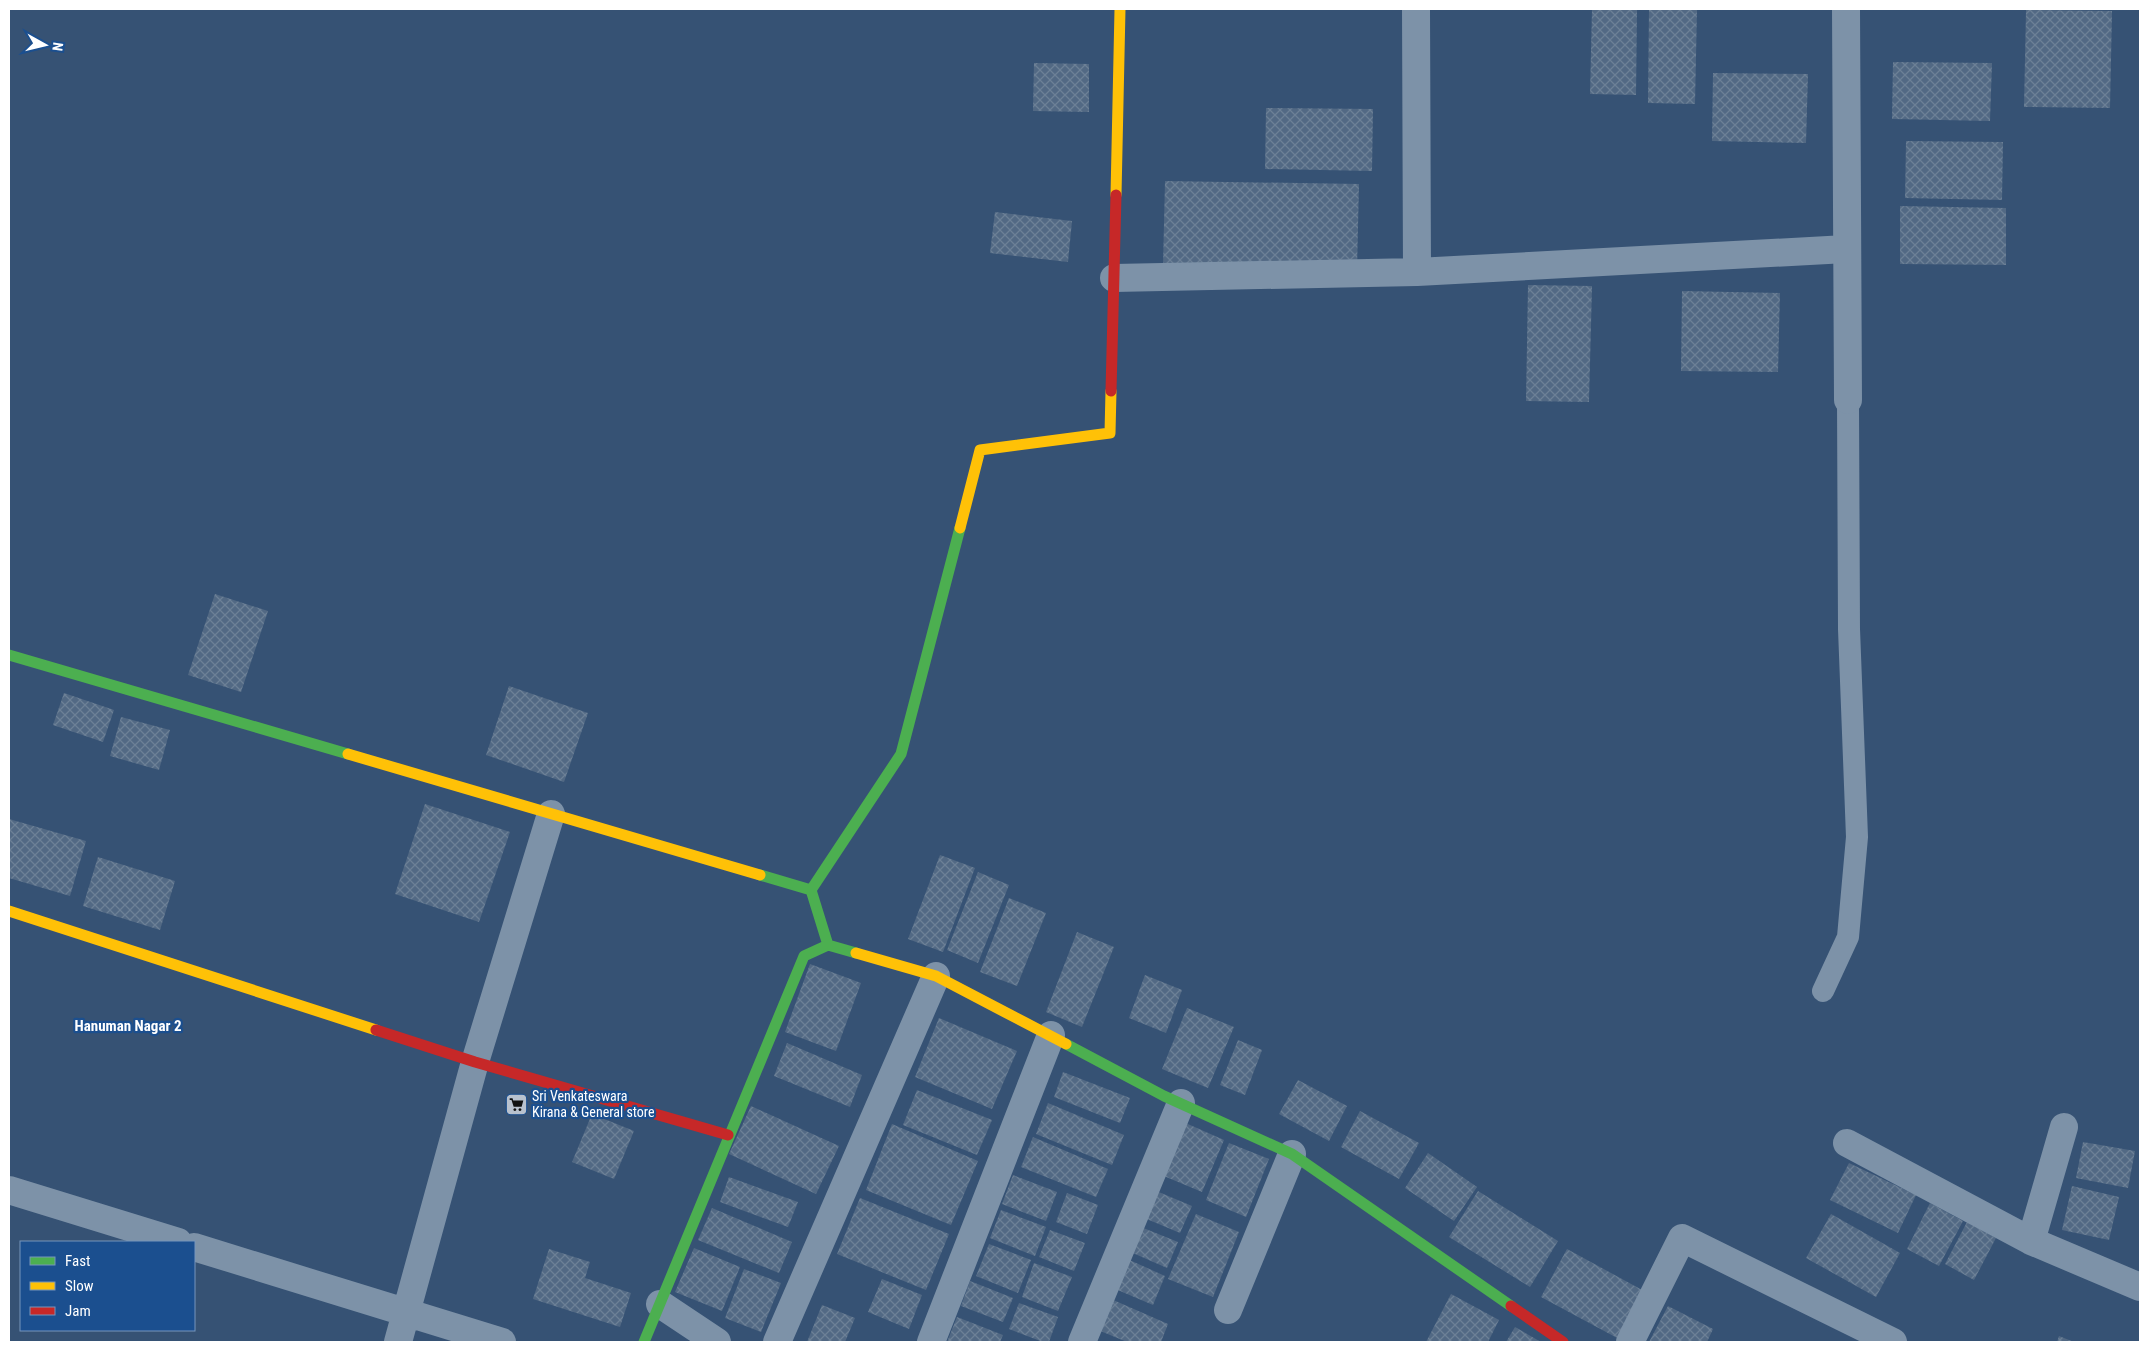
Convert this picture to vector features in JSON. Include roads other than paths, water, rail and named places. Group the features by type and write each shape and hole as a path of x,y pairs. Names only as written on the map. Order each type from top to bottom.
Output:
{"street":[{"path":"811,890 901,754 980,450 1110,433 1120,9"},
{"path":"1416,9 1417,272"},
{"path":"1846,9 1848,400"},
{"path":"1114,278 1417,272 1846,249"},
{"path":"9,655 811,890"},
{"path":"398,1342 474,1062 551,814"},
{"path":"811,890 828,945"},
{"path":"9,911 474,1062 728,1135"},
{"path":"644,1342 728,1135 804,956 828,945 936,976 1181,1103 1292,1154 1562,1342"},
{"path":"777,1342 936,976"},
{"path":"931,1342 1051,1035"},
{"path":"1082,1342 1181,1103"},
{"path":"2032,1241 2064,1127"},
{"path":"1848,1143 2032,1241 2140,1287"},
{"path":"1228,1310 1292,1154"},
{"path":"9,1190 175,1241"},
{"path":"1630,1342 1682,1238 1893,1342"},
{"path":"195,1247 502,1342"},
{"path":"660,1304 717,1342"}],"lane":[{"path":"1823,991 1848,937 1857,837 1848,629 1848,400"}],"place":[{"name":"Sri Venkateswara Kirana & General store","path":"516,1104"}],"district":[{"name":"Hanuman Nagar 2","path":"128,1026"}]}
